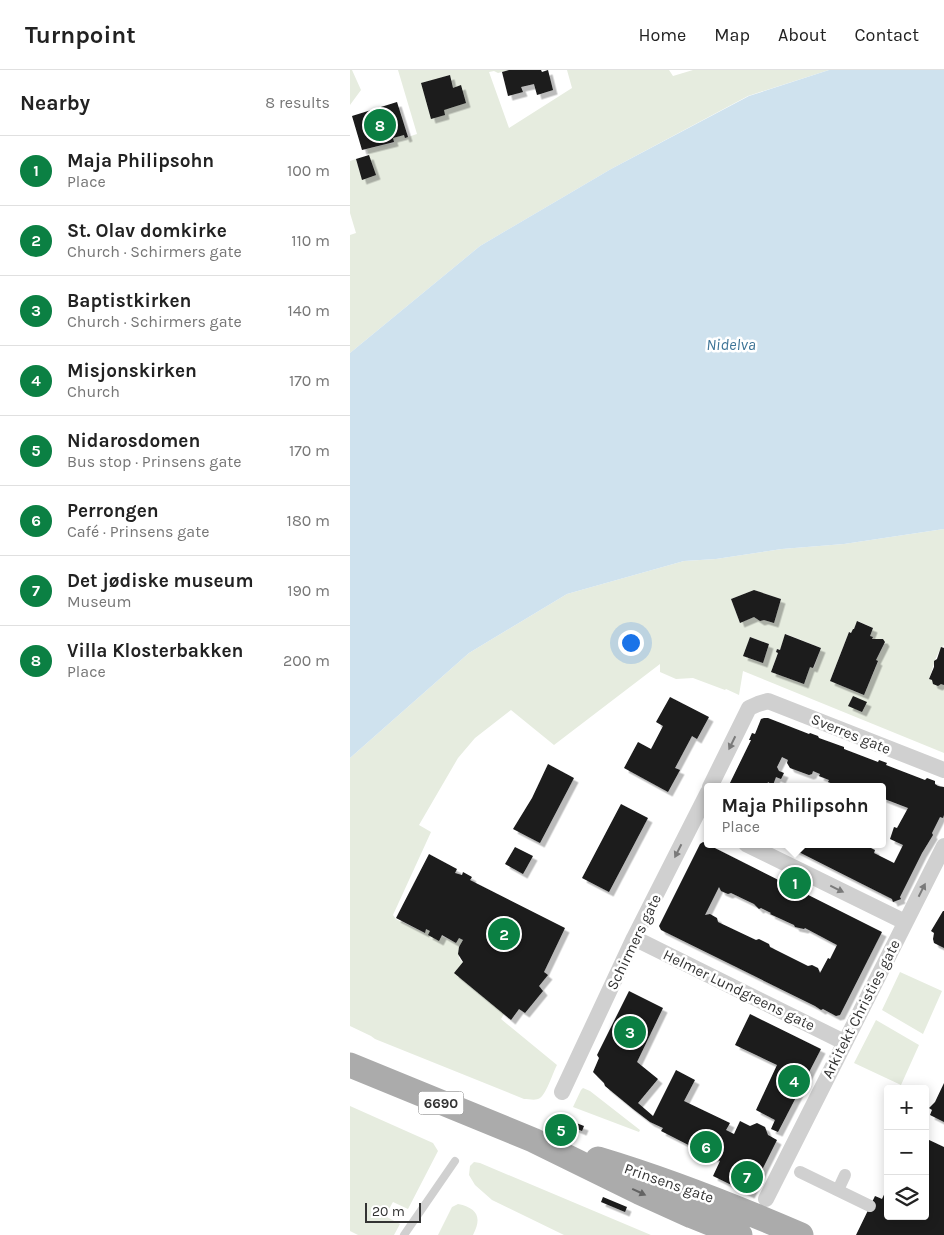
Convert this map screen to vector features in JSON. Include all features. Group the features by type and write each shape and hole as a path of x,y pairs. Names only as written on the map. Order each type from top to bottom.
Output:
{"main road":[{"name":"Prinsens gate","path":"350,1065 533,1140 639,1192 740,1235"},
{"name":"Prinsens gate","path":"533,1140 655,1176 703,1193 801,1235"}],"street":[{"name":"Sverres gate","path":"712,783 749,708 768,701 944,770"},
{"name":"Schirmers gate","path":"562,1092 634,938 701,822 704,809"},
{"name":"Arkitekt Christies gate","path":"766,1200 944,846"},
{"path":"754,848 905,922"},
{"name":"Helmer Lundgreens gate","path":"634,938 844,1042"},
{"path":"800,1172 870,1206"},
{"path":"838,1190 845,1175"}],"lane":[{"path":"404,1235 455,1161"}],"shaded area":[{"path":"350,70 352,70 361,90 350,105"},
{"path":"398,70 509,70 498,73 494,71 489,72 509,128 572,88 567,70 669,70 673,76 693,70 829,70 748,96 611,169 480,246 350,353 350,235 356,233 350,213 350,161 356,159 362,179 375,175 367,149 394,143 393,138 404,135 405,138 417,134"},
{"path":"944,529 944,645 937,656 929,679 944,685 944,753 743,671 739,695 693,678 676,679 660,672 660,664 554,745 511,710 475,738 458,758 419,825 431,832 393,915 396,919 424,933 426,929 456,943 459,938 463,940 459,947 459,958 504,1014 501,1019 557,1065 543,1095 534,1100 524,1099 375,1039 350,1026 350,758 469,653 567,594 684,561 716,559 782,549 844,544","holes":["754,590 781,599 774,623 764,620 760,621 754,617 740,623 731,599","858,621 873,628 870,636 873,637 872,639 883,639 885,643 876,660 878,662 864,695 830,681 849,632 851,633","786,634 821,648 814,668 810,667 804,684 771,672 778,653 776,652 777,649 780,650","750,637 769,644 763,663 744,656"]},
{"path":"900,972 942,991 923,1034 882,1010"},
{"path":"876,1020 919,1045 901,1085 854,1063"},
{"path":"583,1088 590,1091 640,1130 639,1132 573,1107"},
{"path":"350,1106 433,1143 438,1151 408,1209 393,1202 385,1216 400,1224 394,1235 358,1235 350,1231"},
{"path":"474,1162 651,1235 564,1235 492,1200 475,1185 469,1175 470,1166"},
{"path":"458,1204 470,1208 476,1215 477,1224 473,1235 438,1235 452,1207"}],"water":[{"name":"Nidelva","path":"829,70 944,70 944,529 844,544 782,549 716,559 684,561 567,594 469,653 350,758 350,353 480,246 611,169 749,96"}],"building":[{"path":"509,70 541,70 542,72 548,70 553,90 537,95 534,84 521,87 523,92 508,96 502,72"},
{"path":"450,75 453,88 461,85 466,103 444,110 445,115 431,119 421,83"},
{"path":"397,102 408,137 405,138 404,135 393,138 394,142 362,150 352,116"},
{"path":"369,155 376,175 362,180 356,159"},
{"path":"754,590 781,599 774,623 764,620 760,621 754,617 740,623 731,599"},
{"path":"857,621 873,628 870,636 873,637 872,639 883,639 885,642 876,660 878,661 864,695 830,681 849,632 851,633 854,629"},
{"path":"785,634 821,648 813,668 810,667 804,684 771,672 778,653 776,652 777,649 780,650"},
{"path":"750,637 769,644 763,663 743,656"},
{"path":"941,647 944,648 944,685 938,686 929,679 934,667 934,661 937,659"},
{"path":"853,696 867,702 862,712 848,706"},
{"path":"670,697 709,717 697,739 692,736 675,768 680,770 668,792 624,768 638,742 651,749 663,726 656,722"},
{"path":"768,718 810,733 844,747 844,749 878,762 879,760 887,763 886,765 925,780 927,778 935,781 935,784 938,786 944,787 943,818 940,817 932,833 933,835 900,897 901,899 893,902 892,899 791,848 871,848 875,850 874,853 894,863 903,845 890,839 894,827 897,828 908,808 886,800 886,783 830,783 828,782 829,780 813,771 809,775 790,768 787,763 788,760 782,757 777,767 779,771 784,773 781,779 776,777 774,783 730,783 751,740 749,740 752,733 755,734 761,719"},
{"path":"548,764 574,778 540,843 513,829 532,798"},
{"path":"621,804 648,818 609,892 582,878"},
{"path":"703,842 704,848 715,848 882,932 840,1015 836,1016 661,930 659,926 700,844","holes":["719,887 721,891 728,894 731,893 795,927 805,928 837,945 820,973 818,968 812,965 808,966 770,947 769,944 759,939 756,940 718,922 717,918 710,914 705,915"]},
{"path":"515,847 533,856 523,874 505,864"},
{"path":"429,854 457,869 455,873 462,875 463,872 472,877 470,880 565,928 544,972 548,975 539,986 543,991 525,1013 519,1009 511,1020 454,973 463,962 458,954 463,940 459,938 456,943 442,935 439,941 428,935 430,931 426,929 425,933 396,918"},
{"path":"943,911 944,948 934,943 934,933 931,931"},
{"path":"629,991 663,1008 637,1062 658,1079 638,1103 653,1116 676,1070 695,1080 684,1101 730,1123 726,1130 734,1134 740,1121 750,1126 757,1123 765,1127 768,1135 777,1140 750,1194 713,1176 720,1161 661,1131 663,1128 650,1122 633,1109 605,1086 593,1072 599,1058 597,1055"},
{"path":"750,1014 821,1049 778,1132 771,1129 775,1120 756,1110 777,1065 735,1045"},
{"path":"944,1083 944,1122 930,1115 932,1110 929,1108 935,1102"},
{"path":"561,1117 584,1126 582,1131 559,1122"},
{"path":"929,1140 944,1147 944,1235 856,1235 875,1196 882,1199 884,1195 884,1220 929,1220"},
{"path":"603,1197 627,1207 625,1212 601,1202"}],"place":[{"name":"Villa Klosterbakken","path":"380,125"},
{"name":"Maja Philipsohn","path":"795,883"},
{"name":"St. Olav domkirke","path":"504,934"},
{"name":"Baptistkirken","path":"630,1032"},
{"name":"Misjonskirken","path":"794,1081"},
{"name":"Nidarosdomen","path":"561,1130"},
{"name":"Perrongen","path":"706,1147"},
{"name":"Det jødiske museum","path":"747,1177"}]}
